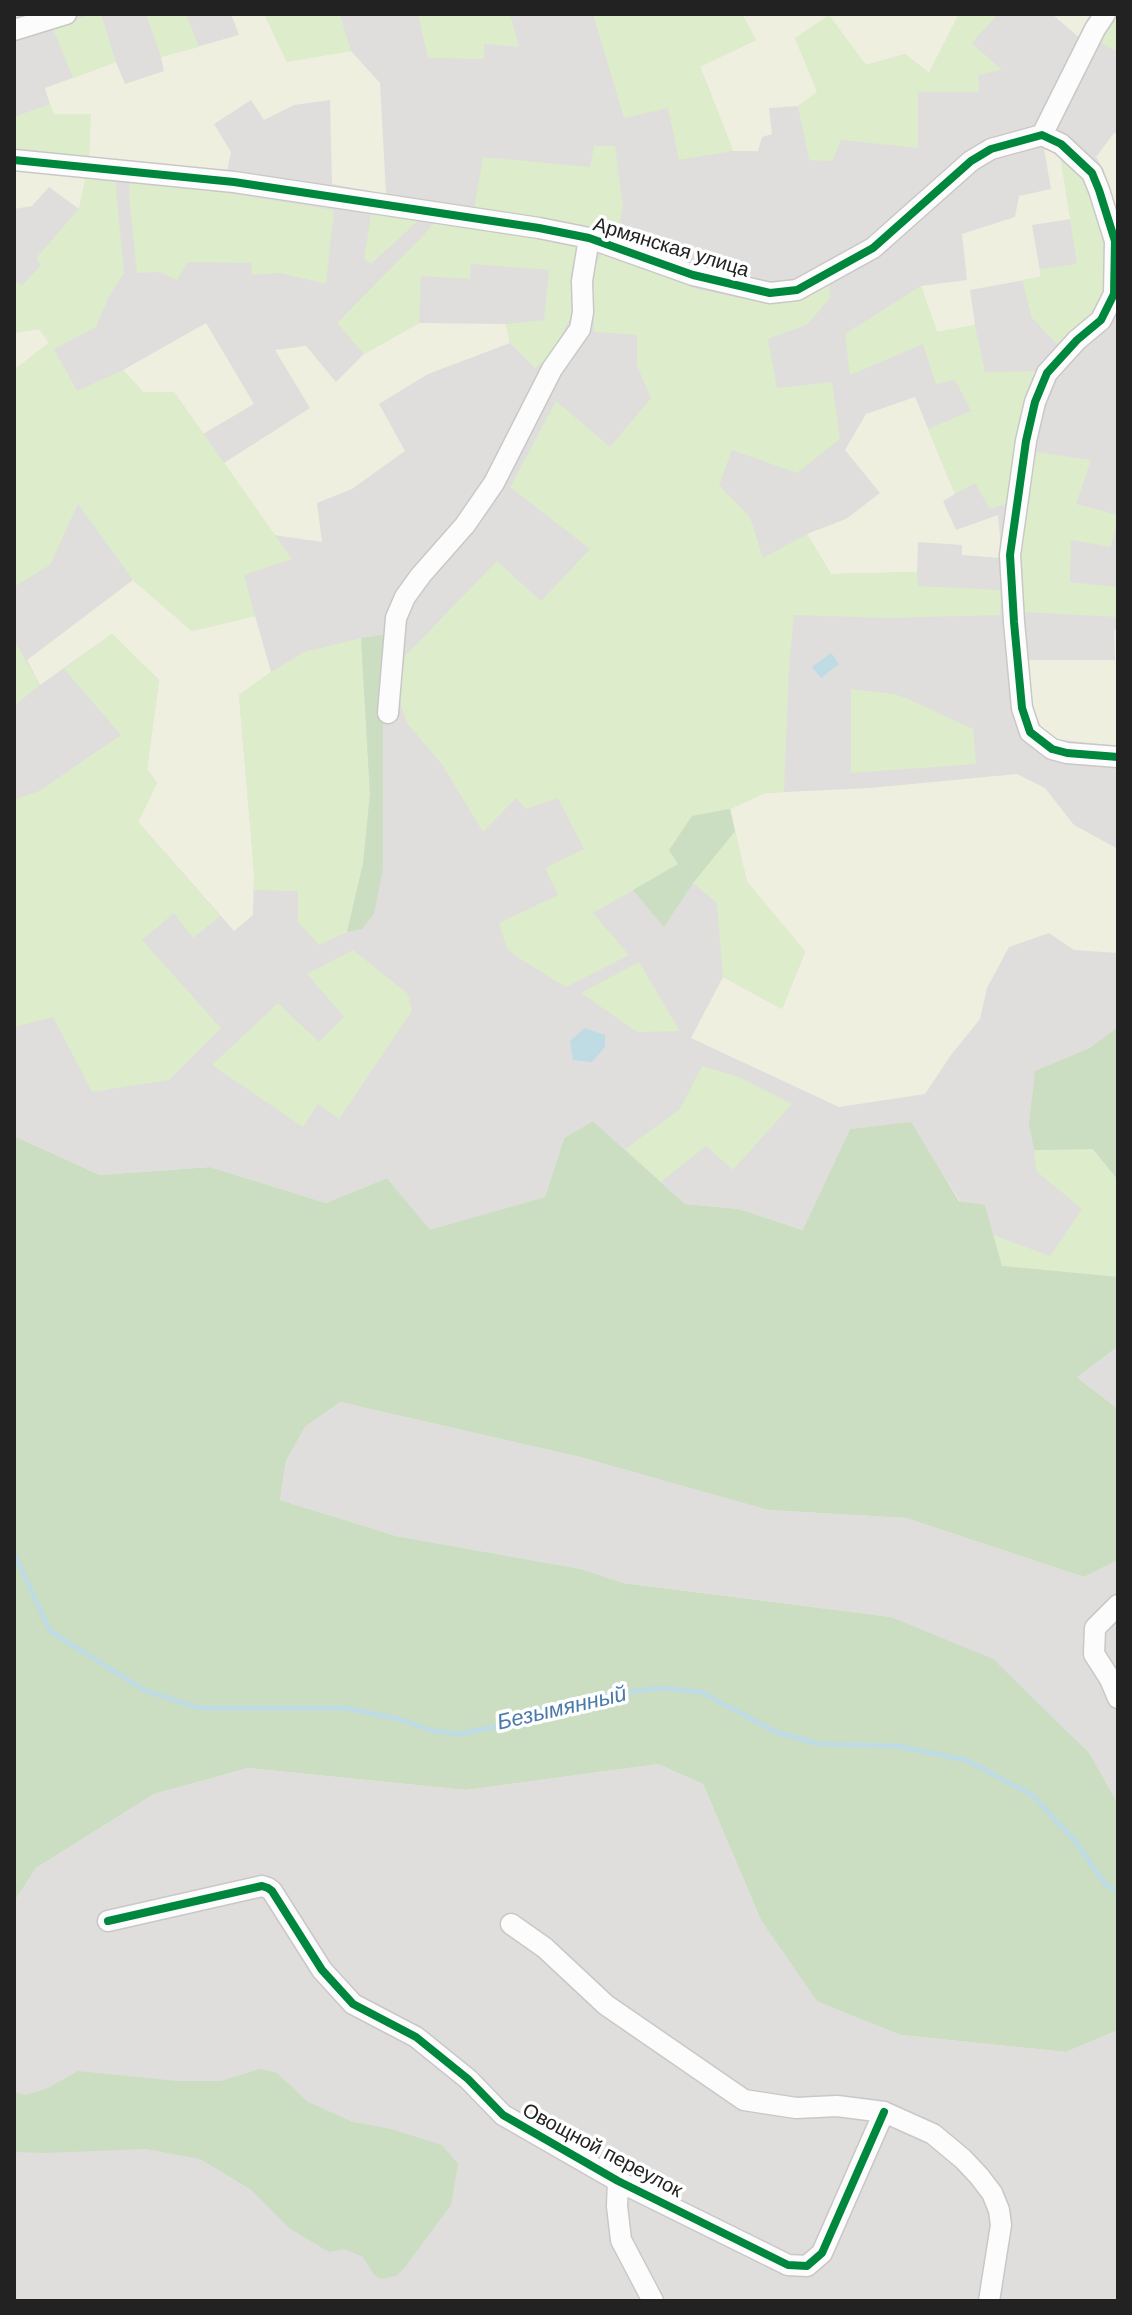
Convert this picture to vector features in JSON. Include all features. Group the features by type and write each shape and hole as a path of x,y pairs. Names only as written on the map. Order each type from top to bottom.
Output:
{"street":[{"path":"14,30 66,14"},
{"path":"1105,14 1042,135 1061,144 1092,173 1116,241 1114,294 1101,320 1077,340 1047,373 1035,402 1026,441 1010,555 1022,708 1030,732 1052,749 1118,757"},
{"name":"Армянская улица","path":"14,160 234,182 589,238 693,275 770,293 797,290 873,248 971,161 991,149 1042,135"},
{"name":"Армянская улица","path":"388,713 396,618 405,597 465,525 494,483 545,380 580,329 582,281 589,238"},
{"path":"1118,1605 1095,1628 1094,1654 1118,1698"},
{"name":"Овощной переулок","path":"108,1921 262,1886 268,1888 322,1970 353,2004 416,2037 468,2079 503,2115 618,2181 788,2265 807,2266 822,2253 884,2112"},
{"path":"511,1924 545,1948 606,2005 744,2100 796,2108 837,2106 884,2112 933,2134 963,2159 992,2193 999,2210 1001,2225 989,2301"},
{"name":"Овощной переулок","path":"618,2181 621,2240 653,2301"}],"shaded area":[{"path":"14,14 1118,14 1118,1409 1020,1332 985,1206 960,1201 910,1123 850,1129 804,1230 739,1209 685,1204 593,1121 564,1138 545,1197 430,1231 387,1178 326,1203 210,1167 100,1175 14,1136"},
{"path":"340,1402 580,1457 768,1510 906,1518 1084,1577 1118,1560 1118,1804 1090,1754 891,1617 623,1583 581,1569 396,1536 280,1500 286,1461 305,1427"},
{"path":"658,1764 703,1784 761,1920 901,2035 1066,2052 1118,2030 1118,2301 14,2301 14,1902 36,1868 154,1794 248,1768 466,1790"}],"green space":[{"path":"101,14 116,62 73,78 52,26"},
{"path":"146,14 186,14 199,47 161,57"},
{"path":"231,14 264,14 287,61 351,51 380,83 386,194 332,184 330,100 294,105 264,120 251,100 214,124 231,152 227,171 89,157 90,114 53,114 45,88 116,62 125,84 164,71 161,57 239,35"},
{"path":"264,14 342,14 351,51 287,62"},
{"path":"418,14 510,14 519,47 484,44 484,59 428,58"},
{"path":"593,14 742,14 756,40 700,67 733,151 679,160 668,108 624,118"},
{"path":"742,14 959,14 929,73 905,54 866,65 795,38 818,92 798,106 769,108 772,134 762,137 758,151 733,151 700,66 756,40"},
{"path":"959,14 998,14 972,43 1002,70 978,75 979,92 918,92 918,148 841,140 832,161 809,160 798,106 817,92 795,38 829,15 866,65 905,54 929,73"},
{"path":"1052,14 1100,14 1082,40"},
{"path":"1118,14 1118,52 1098,41"},
{"path":"50,104 54,114 91,114 89,157 14,148 14,117"},
{"path":"1114,133 1118,133 1116,235 1104,170 1096,157"},
{"path":"1043,143 1059,149 1071,219 1032,225 1041,277 970,290 975,325 937,332 921,286 967,280 962,234 1015,217 1019,196 1051,189"},
{"path":"594,146 615,146 623,206 617,237 474,210 483,157 590,167"},
{"path":"1059,149 1082,174 1108,252 1108,295 1088,324 1061,348 1032,318 1022,280 1040,277 1040,269 1077,264"},
{"path":"14,166 86,176 79,209 49,187 32,206 14,209"},
{"path":"86,176 115,178 124,273 109,296 96,327 54,349 77,391 123,370 143,392 174,392 292,559 244,575 255,616 192,631 133,580 78,504 50,565 14,587 14,370 49,343 39,329 14,333 14,280 22,286 41,265 36,258 79,209"},
{"path":"130,178 334,210 326,284 280,273 252,275 251,263 188,262 177,280 160,272 137,273"},
{"path":"372,208 420,219 371,264 364,259"},
{"path":"437,219 585,242 572,314 551,356 535,368 510,343 506,324 544,320 549,270 471,264 470,279 421,276 419,323 364,354 337,323"},
{"path":"602,252 696,289 770,304 803,300 829,282 830,298 808,324 768,339 777,388 832,382 840,439 797,473 732,450 719,485 750,517 763,558 807,534 831,574 917,572 918,586 1002,590 1000,615 888,618 794,615 784,792 765,793 730,809 692,816 679,864 593,913 629,955 566,987 507,949 499,923 558,895 545,868 584,849 558,798 526,809 516,798 483,832 441,763 407,723 399,700 405,656 497,561 541,601 590,549 510,487 556,401 610,447 651,398 637,366 637,335 594,332 593,270"},
{"path":"921,286 937,332 975,325 985,372 1044,371 1010,503 990,509 975,483 955,494 928,429 971,411 955,380 936,384 923,344 850,375 845,334"},
{"path":"206,323 254,404 203,434 174,392 143,392 123,370"},
{"path":"419,323 506,324 510,343 428,374 379,404 405,451 352,489 317,503 322,542 274,535 224,463 310,408 275,350 306,346 336,382 364,354"},
{"path":"39,329 50,342 14,370 14,333"},
{"path":"915,397 955,494 943,501 956,530 998,515 1002,558 962,555 962,545 918,542 917,572 831,574 807,534 846,519 880,493 845,450 866,414"},
{"path":"1035,452 1091,460 1076,504 1118,515 1111,547 1071,540 1070,582 1116,587 1118,578 1118,617 1021,612 1020,557"},
{"path":"133,580 192,631 255,616 271,672 239,695 254,872 253,915 234,931 138,822 157,783 147,769 159,680 112,634 40,685 27,660"},
{"path":"1118,624 1118,746 1054,739 1042,729 1030,702 1028,660 1115,660 1114,632"},
{"path":"112,634 159,680 147,769 157,783 138,822 220,916 193,938 174,913 142,940 221,1028 169,1080 92,1092 53,1017 14,1027 14,800 39,791 121,735 64,669"},
{"path":"383,635 383,868 374,914 362,929 347,932 363,864 370,794 361,638"},
{"path":"361,638 370,794 363,864 347,932 319,945 298,922 298,891 254,890 239,695 304,652"},
{"path":"14,640 40,685 14,706"},
{"path":"851,689 894,694 973,729 976,764 851,773"},
{"path":"1017,774 1045,788 1074,825 1118,849 1118,953 1074,950 1049,933 1009,947 987,988 980,1019 925,1094 839,1107 691,1038 723,977 782,1009 805,952 747,882 730,809 765,793 870,788"},
{"path":"730,809 735,831 693,883 664,927 633,890 678,864 669,850 692,816"},
{"path":"735,831 747,882 805,951 782,1009 723,977 717,903 693,883"},
{"path":"353,950 408,994 412,1011 339,1119 318,1104 303,1127 212,1065 278,1003 319,1042 344,1017 307,974"},
{"path":"639,962 680,1031 637,1032 581,993"},
{"path":"1118,1027 1118,1180 1093,1149 1034,1150 1029,1123 1035,1071 1090,1048"},
{"path":"702,1066 739,1077 792,1104 733,1170 706,1146 661,1182 625,1149 680,1109"},
{"path":"593,1121 685,1204 739,1209 803,1230 850,1129 911,1122 959,1201 985,1205 1002,1266 1118,1277 1118,1346 1077,1377 1118,1409 1118,1560 1084,1577 906,1518 768,1510 580,1457 340,1402 305,1427 286,1461 280,1500 396,1536 581,1569 623,1583 891,1617 993,1659 1090,1754 1118,1804 1118,2030 1066,2052 901,2035 817,2001 761,1920 703,1784 658,1764 466,1790 248,1768 154,1794 36,1868 14,1902 14,1136 100,1175 210,1167 326,1203 387,1178 430,1230 545,1197 564,1138"},
{"path":"1093,1149 1118,1180 1118,1277 1002,1266 993,1235 1050,1256 1082,1209 1036,1171 1034,1150"},
{"path":"260,2069 277,2073 308,2102 353,2122 391,2129 442,2145 458,2164 451,2205 396,2276 381,2279 374,2275 363,2257 344,2249 329,2252 289,2228 250,2189 200,2159 146,2149 14,2152 14,2092 26,2095 48,2088 78,2071 177,2081 221,2081"}],"water":[{"path":"831,653 839,664 821,678 812,667"},
{"path":"585,1028 605,1035 605,1047 592,1062 573,1060 570,1041"}],"waterway":[{"name":"Безымянный","path":"14,1553 50,1631 144,1690 198,1708 346,1708 398,1719 434,1731 460,1734 503,1725 552,1707 604,1695 659,1688 701,1692 776,1732 819,1744 897,1746 966,1760 1032,1795 1075,1841 1106,1885 1118,1891"}],"cycle path":[{"path":"14,160 234,182 539,228 589,238 693,275 770,293 797,290 873,248 971,161 991,149 1042,135 1061,144 1092,173 1099,190 1115,241 1114,294 1101,320 1077,340 1047,373 1035,402 1026,441 1010,555 1014,622 1022,708 1030,732 1052,749 1118,757"},
{"path":"108,1921 262,1886 268,1888 322,1970 353,2004 416,2037 468,2079 503,2115 618,2181 788,2265 807,2266 822,2253 884,2112"}]}
